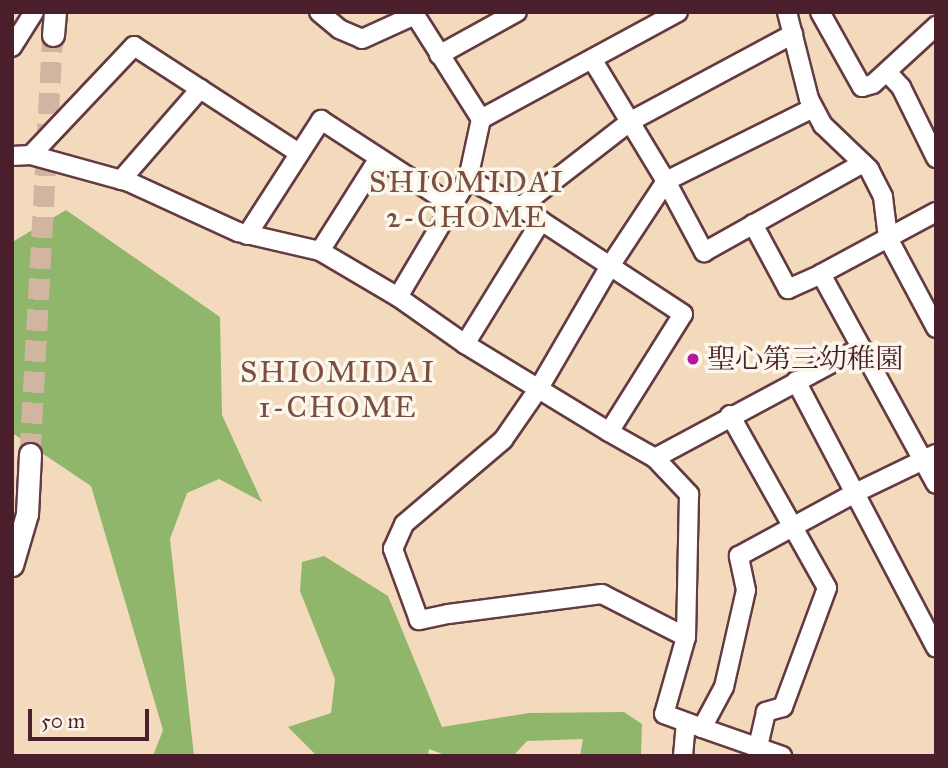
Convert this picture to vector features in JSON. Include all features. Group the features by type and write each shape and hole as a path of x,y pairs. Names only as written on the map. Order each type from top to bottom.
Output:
{"street":[{"path":"12,47 34,12"},
{"path":"53,35 54,12"},
{"path":"319,12 339,29 362,39 416,13 439,55 481,118 468,179 398,297"},
{"path":"439,55 517,12"},
{"path":"481,118 678,12"},
{"path":"787,12 813,107 823,125 863,163 883,197 888,238 928,294 936,328"},
{"path":"821,12 862,87 873,84 936,26"},
{"path":"520,207 631,121 793,34"},
{"path":"31,155 134,46 299,153"},
{"path":"592,59 666,181 704,252 863,163"},
{"path":"887,72 901,87 936,158"},
{"path":"121,180 200,89"},
{"path":"686,637 602,594 419,620 393,550 404,524 503,440 539,388 610,266 666,181 813,107"},
{"path":"247,234 321,120 452,205"},
{"path":"12,156 31,155 121,180 247,234 320,251 398,297 465,344 655,458 689,494 686,637 664,714 757,750 782,756"},
{"path":"320,251 379,158"},
{"path":"468,179 520,207 683,314 609,432"},
{"path":"752,224 788,289 936,212"},
{"path":"465,344 541,221"},
{"path":"821,274 860,348 930,457 936,484"},
{"path":"655,458 730,415 860,348"},
{"path":"796,381 936,648"},
{"path":"730,415 827,588 783,707 765,712 757,750"},
{"path":"12,565 27,514 30,454"},
{"path":"683,756 694,726 724,687 746,590 739,556 855,493 930,457"}],"green space":[{"path":"66,210 220,317 222,415 262,502 219,479 187,493 170,539 194,756 153,756 163,730 91,486 12,433 14,241"},
{"path":"324,556 388,596 442,727 529,713 624,712 642,724 641,756 580,756 583,739 527,741 513,756 448,756 429,749 428,756 317,756 288,727 331,713 335,679 300,591 302,562"}],"tunnel":[{"path":"30,454 53,35"}],"place":[{"name":"聖心第三幼稚園","path":"693,359"}],"district":[{"name":"SHIOMIDAI 2-CHOME","path":"467,199"},
{"name":"SHIOMIDAI 1-CHOME","path":"338,389"}]}
